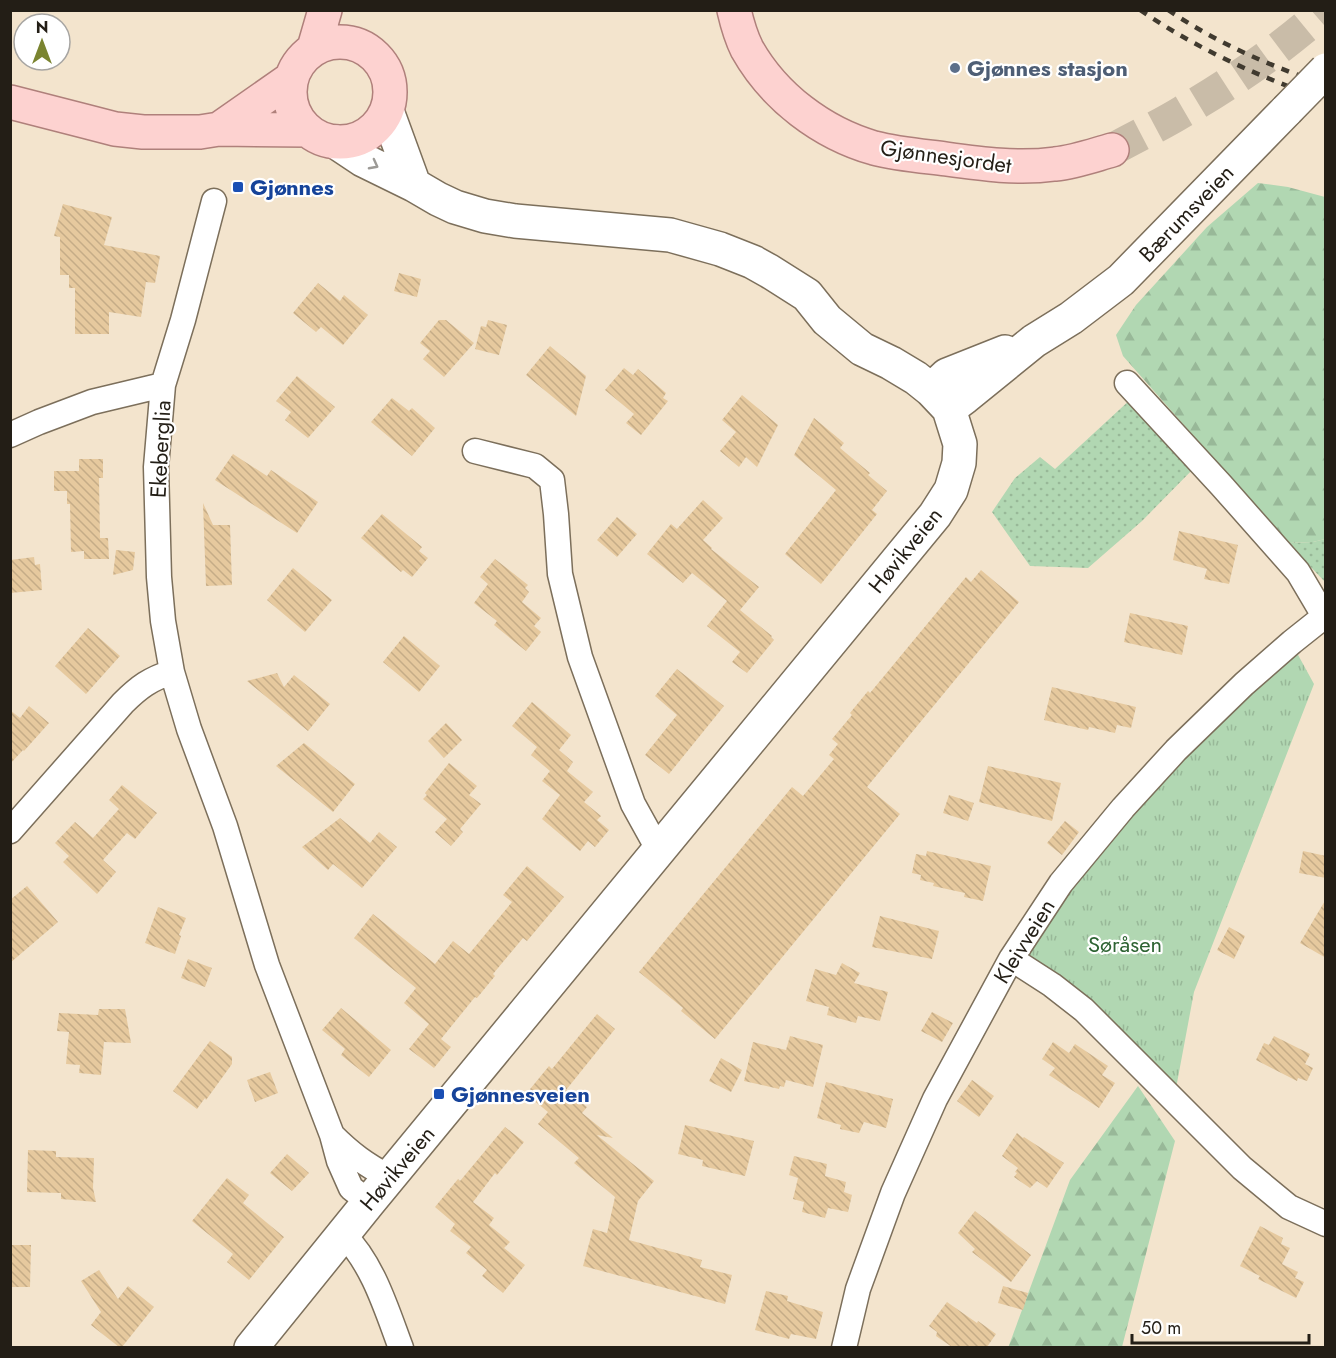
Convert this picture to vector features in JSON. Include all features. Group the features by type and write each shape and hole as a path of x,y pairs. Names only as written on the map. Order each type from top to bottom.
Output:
{"main road":[{"path":"314,48 325,10"},
{"path":"345,10 357,44"},
{"name":"Gjønnesjordet","path":"734,10 747,49 764,74 784,96 807,116 833,132 854,141 905,154 1026,167 1080,160 1113,150"},
{"path":"10,102 115,129 162,133 219,129 322,136 355,140 371,132 381,122 387,111 391,93 388,74 378,58 357,44 335,41 314,48 300,61 292,78 290,90 293,109 299,120 322,136 363,160 455,207 485,216 515,221 670,234 753,262 807,295 827,320 862,349 916,378 940,399"},
{"name":"Bærumsveien","path":"940,399 965,397 1034,341 1071,318 1121,280 1326,70"},
{"path":"219,129 292,78"},
{"path":"387,111 414,185"},
{"name":"Høvikveien","path":"251,1347 941,507 951,490 959,463 960,444 940,399"}],"street":[{"path":"163,385 183,320 214,201"},
{"path":"1127,382 1298,572 1325,615"},
{"name":"Ekeberglia","path":"10,435 92,402 163,385 156,467 159,577 163,621 172,672"},
{"path":"475,451 535,466 552,480 560,574 580,657 633,804 659,851"},
{"name":"Kleivveien","path":"844,1347 858,1289 893,1193 935,1099 1011,959 1061,883 1123,807 1176,750 1244,684 1325,615"},
{"path":"10,831 138,688 156,677 172,672 189,729 225,826 267,965 333,1135 339,1161 351,1188 379,1190 368,1166 333,1135"},
{"path":"1011,959 1084,1010 1242,1168 1289,1207 1326,1224"},
{"path":"343,1234 355,1246 380,1292 401,1347"}],"green space":[{"path":"1258,183 1288,187 1325,197 1325,539 1313,542 1288,543 1123,356 1116,335 1136,305 1207,227"},
{"path":"1132,398 1198,464 1142,521 1088,568 1030,566 992,512 1015,478 1040,457 1055,469"},
{"path":"1325,539 1325,582 1288,543"},
{"name":"Søråsen","path":"1297,653 1314,684 1194,992 1174,1099 1017,954 1125,810"},
{"path":"1138,1086 1175,1141 1122,1347 1008,1348 1070,1180"}],"building":[{"path":"63,204 112,217 104,245 160,256 155,283 146,282 141,317 109,312 109,334 75,334 75,288 69,288 69,275 60,275 60,237 54,236"},
{"path":"399,273 421,279 417,297 394,291"},
{"path":"318,283 340,301 344,295 368,315 343,345 321,327 316,332 293,313"},
{"path":"439,320 446,320 474,343 444,377 423,359 430,351 420,343"},
{"path":"488,320 507,325 499,355 475,349 481,326 486,327"},
{"path":"550,346 586,376 576,416 526,375"},
{"path":"624,368 633,375 638,369 666,393 663,398 668,401 641,435 626,423 634,414 605,390"},
{"path":"297,376 335,407 308,438 285,420 291,412 276,401"},
{"path":"742,395 778,425 757,467 746,457 739,467 720,451 736,432 722,420"},
{"path":"392,398 409,411 412,408 435,428 412,456 371,422"},
{"path":"814,418 844,443 840,448 870,473 868,475 887,491 872,510 877,514 821,584 785,554 836,490 794,455"},
{"path":"233,454 267,476 271,470 318,502 297,533 215,480"},
{"path":"79,459 103,459 103,478 99,478 100,538 108,538 109,559 84,559 84,551 71,552 70,504 67,504 67,491 54,491 54,471 79,471"},
{"path":"703,500 723,518 703,540 759,587 740,610 774,640 747,673 732,662 740,652 707,626 727,601 692,573 683,583 647,554 671,524 677,529"},
{"path":"203,503 213,525 230,525 232,585 206,586"},
{"path":"382,514 422,547 419,551 428,558 412,577 403,570 401,572 361,538"},
{"path":"617,517 637,534 617,557 597,540"},
{"path":"1179,531 1238,545 1229,584 1204,579 1207,569 1173,560"},
{"path":"116,550 135,552 133,570 113,575"},
{"path":"34,557 35,565 40,564 42,590 10,593 10,560"},
{"path":"495,559 528,585 525,588 529,592 522,602 541,618 534,626 541,632 526,651 494,625 497,621 474,603 488,584 480,577"},
{"path":"293,568 332,600 305,632 267,600"},
{"path":"981,570 1019,602 867,787 900,814 715,1039 681,1011 683,1008 639,972 792,787 803,796 834,759 829,755 838,744 832,739 852,715 850,713 868,691 870,693 966,577 971,582"},
{"path":"1130,613 1188,626 1182,655 1124,642"},
{"path":"88,628 120,656 86,694 55,666"},
{"path":"404,636 440,666 419,692 383,662"},
{"path":"677,669 724,706 669,774 645,755 677,715 655,696"},
{"path":"277,673 284,687 294,675 330,704 308,731 247,681"},
{"path":"1052,687 1136,707 1131,728 1117,725 1115,733 1089,727 1088,730 1044,720"},
{"path":"532,702 571,735 559,750 573,762 567,771 593,792 584,802 601,816 597,820 609,830 595,847 588,841 580,851 542,819 560,795 542,781 550,771 531,755 537,747 512,726"},
{"path":"29,706 49,723 10,764 10,710 20,718"},
{"path":"446,723 462,740 444,758 428,741"},
{"path":"304,743 355,784 333,812 276,766"},
{"path":"449,763 477,786 469,795 481,804 460,829 463,832 451,846 435,832 447,819 423,799 427,795 425,793"},
{"path":"988,766 1061,783 1052,821 979,802"},
{"path":"122,785 157,813 135,839 127,833 103,860 116,872 97,894 63,862 69,856 55,843 75,822 93,838 119,809 109,800"},
{"path":"949,795 974,803 968,821 943,813"},
{"path":"340,818 370,843 379,832 397,847 362,888 333,864 328,870 302,847"},
{"path":"1065,821 1079,832 1062,855 1047,843"},
{"path":"927,851 991,866 983,901 964,897 965,893 933,886 934,883 920,880 921,875 912,873 916,854 926,856"},
{"path":"1303,851 1326,856 1326,878 1299,873"},
{"path":"527,866 564,897 527,941 523,938 493,974 495,976 441,1039 451,1047 434,1068 409,1049 429,1024 404,1003 416,988 354,938 373,914 435,964 453,941 469,954 512,902 503,895"},
{"path":"27,886 58,922 10,963 10,900"},
{"path":"1326,899 1326,958 1300,943"},
{"path":"158,907 186,918 175,954 145,943"},
{"path":"880,916 939,931 932,959 872,947"},
{"path":"1229,927 1245,936 1234,959 1217,950"},
{"path":"188,959 212,968 205,987 181,978"},
{"path":"842,963 860,973 854,983 888,992 880,1021 858,1016 856,1023 841,1019 827,1015 829,1007 806,1001 815,969 836,975"},
{"path":"341,1008 391,1050 369,1077 341,1055 345,1049 322,1030"},
{"path":"99,1009 125,1009 131,1043 104,1042 101,1075 79,1073 80,1065 66,1064 69,1032 57,1031 59,1013 98,1015"},
{"path":"932,1012 953,1023 942,1042 921,1031"},
{"path":"597,1014 615,1029 566,1090 587,1107 582,1113 613,1138 597,1135 654,1181 638,1201 629,1240 702,1260 700,1267 732,1275 725,1304 583,1266 593,1229 607,1233 615,1197 574,1163 579,1158 538,1124 548,1112 526,1094 549,1066 552,1069"},
{"path":"790,1036 823,1045 813,1087 786,1080 784,1087 780,1086 779,1089 744,1081 753,1042 786,1050"},
{"path":"1274,1036 1310,1054 1305,1064 1313,1068 1307,1081 1298,1078 1297,1081 1256,1060 1264,1043 1269,1045"},
{"path":"210,1041 232,1057 232,1064 197,1109 173,1091"},
{"path":"1053,1042 1069,1053 1075,1044 1108,1066 1102,1075 1115,1083 1099,1108 1049,1075 1055,1068 1042,1059"},
{"path":"721,1058 742,1070 731,1092 709,1081"},
{"path":"270,1072 278,1093 255,1102 247,1080"},
{"path":"972,1080 994,1096 979,1117 957,1101"},
{"path":"826,1082 893,1099 886,1128 864,1122 859,1133 840,1129 841,1125 817,1118"},
{"path":"685,1125 754,1141 745,1176 702,1166 703,1160 678,1154"},
{"path":"505,1127 524,1142 497,1175 495,1173 473,1202 494,1218 489,1225 510,1242 504,1248 525,1265 503,1293 482,1276 487,1270 466,1253 471,1247 450,1231 455,1224 435,1207"},
{"path":"1017,1133 1064,1163 1047,1188 1037,1181 1030,1188 1014,1177 1018,1168 1002,1156"},
{"path":"28,1150 56,1151 56,1157 94,1158 93,1188 96,1202 61,1199 61,1193 27,1192"},
{"path":"287,1154 309,1173 292,1191 270,1173"},
{"path":"794,1156 827,1164 825,1176 846,1182 844,1192 852,1195 848,1212 828,1208 825,1218 802,1212 804,1202 793,1199 798,1178 789,1175"},
{"path":"227,1178 249,1195 243,1203 284,1237 249,1280 227,1262 233,1254 192,1221"},
{"path":"975,1211 1031,1255 1011,1282 972,1252 975,1249 958,1233"},
{"path":"1260,1226 1283,1238 1281,1244 1290,1248 1282,1264 1298,1272 1295,1278 1304,1282 1296,1298 1258,1279 1260,1276 1240,1266"},
{"path":"10,1245 31,1245 30,1287 10,1287"},
{"path":"99,1270 118,1299 128,1286 154,1307 122,1347 91,1325 101,1312 81,1281"},
{"path":"1003,1286 1028,1293 1023,1310 998,1303"},
{"path":"766,1291 788,1296 787,1301 823,1312 816,1339 791,1334 789,1339 755,1330"},
{"path":"947,1302 996,1334 987,1347 952,1347 936,1336 937,1332 929,1326"}],"tunnel":[{"path":"1112,150 1201,101 1238,77 1274,52 1325,10"}],"railway":[{"path":"1140,10 1207,50 1277,82 1326,100"},
{"path":"1168,10 1244,53 1326,85"}],"place":[{"name":"Gjønnes stasjon","path":"955,68"},
{"name":"Gjønnes","path":"238,187"},
{"name":"Gjønnesveien","path":"439,1094"}]}
